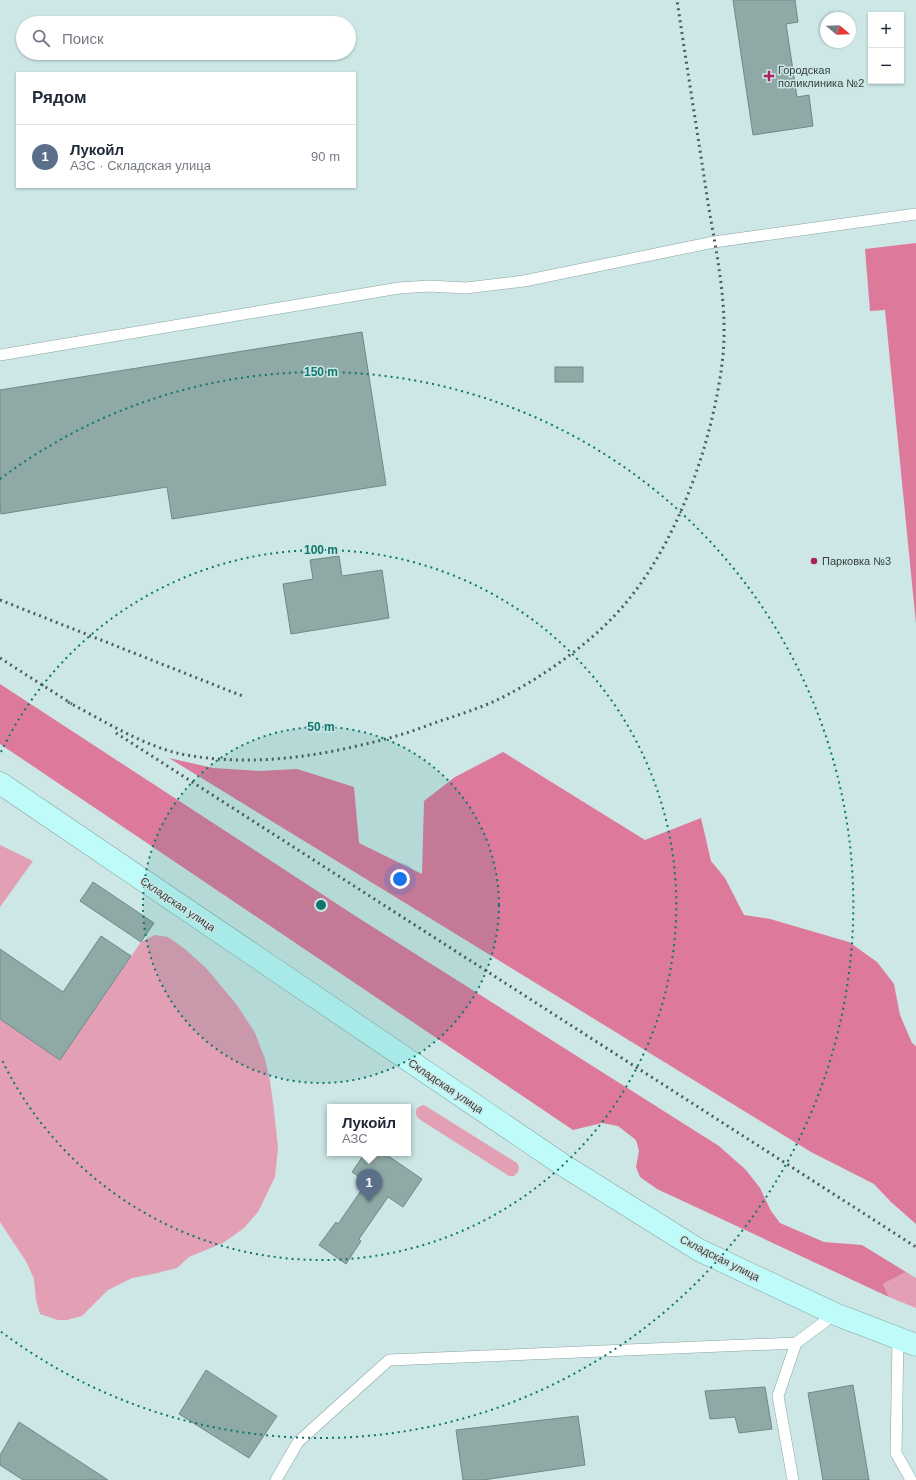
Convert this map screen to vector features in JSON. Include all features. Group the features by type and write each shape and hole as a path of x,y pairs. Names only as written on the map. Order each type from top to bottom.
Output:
{"street":[{"name":"Складская улица","path":"0,783 563,1165 699,1250 835,1314 907,1342"}],"lane":[{"path":"0,355 399,288 429,286 466,288 524,281 714,242 916,214"},
{"path":"276,1480 298,1442 389,1360 796,1343 835,1314"},
{"path":"907,1342 896,1453 911,1480"},
{"path":"793,1480 778,1396 796,1343"}],"shaded area":[{"path":"916,243 916,624 885,310 870,311 865,249"},
{"path":"0,684 357,917 719,1146 746,1170 760,1188 771,1211 780,1223 824,1242 862,1245 906,1272 883,1284 889,1297 657,1189 640,1177 636,1167 639,1151 636,1140 618,1126 602,1123 573,1130 0,744"},
{"path":"503,752 645,840 701,818 711,861 725,878 744,915 770,919 849,942 877,962 894,984 900,1015 912,1043 916,1046 916,1224 891,1202 874,1184 811,1152 169,758 213,768 259,771 297,769 354,787 359,843 422,874 424,801 455,777"},
{"path":"0,845 33,861 0,907"},
{"path":"155,935 168,937 185,949 206,968 237,1005 255,1033 265,1059 270,1081 278,1148 275,1177 258,1212 244,1228 223,1243 189,1257 177,1268 132,1278 108,1290 82,1316 67,1320 58,1320 40,1314 36,1300 34,1279 27,1263 0,1222 0,1019 60,1060 141,942"},
{"path":"424,1105 517,1163 519,1167 518,1172 514,1176 509,1176 419,1119 416,1114 416,1110"},
{"path":"906,1272 916,1278 916,1308 889,1297 883,1284"}],"building":[{"name":"Городская поликлиника №2","path":"733,0 795,0 798,22 786,24 797,97 809,95 813,126 753,135"},
{"path":"362,332 386,485 172,519 167,487 1,514 0,390"},
{"path":"555,367 583,367 583,382 555,382"},
{"path":"339,556 342,576 382,570 389,618 291,634 283,584 313,579 310,560"},
{"path":"93,882 154,923 141,942 80,901"},
{"path":"101,936 131,956 60,1060 0,1019 0,949 63,992"},
{"path":"363,1156 388,1156 422,1179 403,1207 388,1197 359,1239 361,1241 346,1264 319,1245 336,1222 338,1224 367,1182 352,1172"},
{"path":"206,1370 277,1416 249,1458 179,1414"},
{"path":"853,1385 869,1480 823,1480 808,1393"},
{"path":"765,1387 772,1429 739,1433 735,1417 710,1419 705,1391"},
{"path":"578,1416 585,1465 483,1480 463,1480 456,1430"},
{"path":"19,1422 108,1480 23,1480 0,1465 0,1455"}],"railway":[{"path":"68,702 138,739 181,754 244,760 265,760 307,756 397,736 497,700 540,676 556,665 588,640 617,613 647,574 663,547 678,518 690,488 710,425 717,394 724,344 721,284 677,0"},
{"path":"0,600 245,697"},
{"path":"0,658 72,704"},
{"path":"116,733 916,1247"}],"place":[{"name":"Городская поликлиника №2","path":"769,76"},
{"name":"Парковка №3","path":"814,561"},
{"name":"Лукойл","path":"369,1202"}]}
